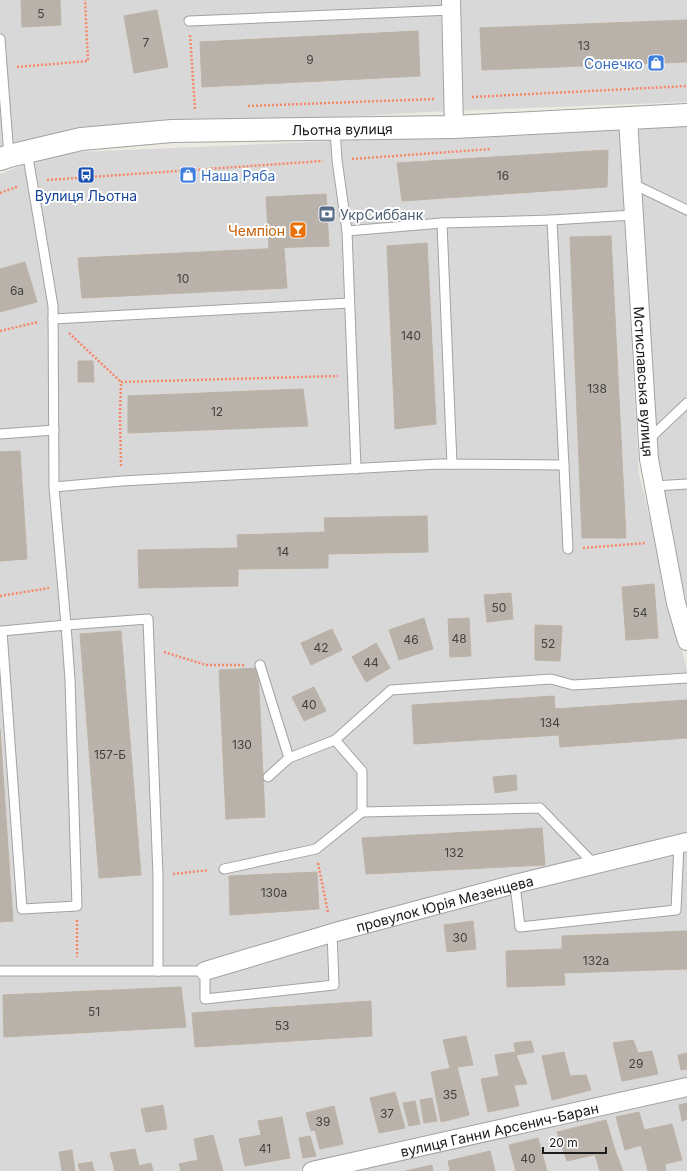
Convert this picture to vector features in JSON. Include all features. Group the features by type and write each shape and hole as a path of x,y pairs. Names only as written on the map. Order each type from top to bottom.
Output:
{"street":[{"path":"451,5 454,127"},
{"name":"Льотна вулиця","path":"12,155 81,139 172,130 454,127 687,115"},
{"name":"Мстиславська вулиця","path":"628,119 649,459 676,603 687,641"},
{"name":"провулок Юрія Мезенцева","path":"205,971 332,933 515,884 683,843"},
{"name":"вулиця Ганни Арсенич-Баран","path":"312,1171 687,1087"}],"lane":[{"path":"189,21 451,5"},
{"path":"0,39 12,155 32,181 53,306 54,487 66,625 70,680 77,906 22,909 1,631 66,625 148,619 158,876 158,971"},
{"path":"335,128 337,160 347,231 356,469"},
{"path":"632,183 687,210"},
{"path":"347,231 442,223 552,220 634,215"},
{"path":"552,220 568,549"},
{"path":"442,223 452,464"},
{"path":"53,319 350,304"},
{"path":"648,440 687,403"},
{"path":"0,434 54,430"},
{"path":"54,487 122,481 452,464 564,465"},
{"path":"654,486 687,484"},
{"path":"260,665 289,758"},
{"path":"268,777 289,758 335,740 391,690 551,679 573,685 687,678"},
{"path":"335,740 362,771 362,812"},
{"path":"224,869 316,849 362,812 540,808 594,864"},
{"path":"515,884 520,927 676,910 683,843"},
{"path":"0,971 205,971 205,999 334,985 332,933"}],"path":[{"path":"2,68 88,61 85,0"},
{"path":"189,21 195,109"},
{"path":"242,107 687,86"},
{"path":"32,181 495,148"},
{"path":"0,331 53,319 121,382 352,376"},
{"path":"121,382 121,451"},
{"path":"568,549 664,542"},
{"path":"0,596 62,585"},
{"path":"149,647 206,665 260,665"},
{"path":"316,849 332,933"},
{"path":"158,876 224,869"},
{"path":"77,906 77,971"}],"shaded area":[{"path":"0,0 687,0 687,102 426,112 54,134 0,151"},
{"path":"687,124 687,619 656,456 634,126"},
{"path":"619,129 639,474 687,670 687,1171 0,1171 0,174 53,153"}],"building":[{"path":"21,0 60,0 61,25 22,27"},
{"path":"157,10 168,67 134,73 124,16"},
{"path":"687,20 687,62 482,70 480,28"},
{"path":"418,31 420,76 202,87 200,42"},
{"path":"608,150 607,187 402,201 397,163"},
{"name":"Чемпіон","path":"326,194 329,246 269,248 266,197"},
{"path":"611,236 626,538 582,538 570,237"},
{"path":"427,243 436,424 395,429 387,246"},
{"path":"284,248 287,288 82,298 78,258"},
{"path":"25,262 37,302 0,312 0,269"},
{"path":"78,361 93,361 94,382 78,382"},
{"path":"303,389 308,426 128,433 128,396"},
{"path":"20,451 27,559 0,561 0,452"},
{"path":"427,516 428,552 328,554 328,568 238,569 238,586 139,588 138,550 238,548 237,535 325,532 324,518"},
{"path":"654,584 658,638 626,640 622,587"},
{"path":"511,593 513,619 487,622 484,595"},
{"path":"424,618 433,649 399,660 389,630"},
{"path":"469,618 471,656 450,657 448,619"},
{"path":"535,625 562,626 560,661 535,660"},
{"path":"332,629 342,650 311,665 301,643"},
{"path":"121,631 141,875 99,878 80,634"},
{"path":"376,643 390,668 366,682 352,657"},
{"path":"258,668 265,817 226,819 219,670"},
{"path":"314,687 326,711 304,721 292,697"},
{"path":"554,696 555,709 687,700 687,738 560,747 559,735 414,744 412,705"},
{"path":"0,729 13,921 0,922"},
{"path":"516,775 517,790 495,793 493,777"},
{"path":"542,828 545,865 366,874 362,838"},
{"path":"317,872 319,909 230,915 229,876"},
{"path":"473,921 476,949 447,952 444,925"},
{"path":"687,931 687,969 564,973 565,985 507,987 506,951 562,949 562,936"},
{"path":"181,987 186,1027 4,1037 3,995"},
{"path":"371,1001 372,1036 195,1047 192,1013"},
{"path":"466,1036 473,1065 450,1068 443,1040"},
{"path":"633,1040 638,1053 652,1051 658,1074 622,1081 613,1043"},
{"path":"531,1041 534,1052 516,1055 514,1043"},
{"path":"515,1052 527,1084 514,1085 519,1106 488,1112 481,1079 499,1076 495,1055"},
{"path":"564,1052 570,1076 586,1075 591,1090 552,1100 542,1056"},
{"path":"687,1053 687,1069 681,1070 678,1055"},
{"path":"457,1067 469,1115 441,1122 431,1072"},
{"path":"395,1092 405,1128 379,1133 370,1098"},
{"path":"432,1098 437,1121 424,1123 420,1100"},
{"path":"415,1101 420,1124 409,1126 403,1103"},
{"path":"687,1103 687,1119 682,1121 679,1105"},
{"path":"163,1105 167,1129 146,1132 141,1109"},
{"path":"334,1106 343,1144 320,1149 315,1130 311,1131 306,1113"},
{"path":"639,1112 648,1143 625,1150 616,1117"},
{"path":"282,1117 290,1158 245,1166 239,1139 261,1135 258,1121"},
{"path":"606,1120 615,1150 567,1161 557,1132"},
{"path":"672,1124 682,1160 665,1164 666,1171 648,1171 641,1145 648,1143 644,1130"},
{"path":"213,1135 223,1171 181,1171 179,1164 198,1160 194,1139"},
{"path":"310,1136 316,1156 303,1158 299,1138"},
{"path":"538,1138 547,1171 516,1171 509,1145"},
{"path":"135,1149 139,1166 151,1163 153,1171 115,1171 110,1153"},
{"path":"72,1150 75,1171 62,1171 59,1152"},
{"path":"615,1150 623,1171 600,1171 595,1155"},
{"path":"490,1151 495,1171 450,1171 448,1161"},
{"path":"92,1162 94,1171 80,1171 78,1164"},
{"path":"432,1165 433,1171 406,1171"}],"place":[{"name":"Сонечко","path":"656,63"},
{"name":"Вулиця Льотна","path":"86,175"},
{"name":"Наша Ряба","path":"188,175"},
{"name":"УкрСиббанк","path":"327,214"},
{"name":"Чемпіон","path":"298,230"}]}
